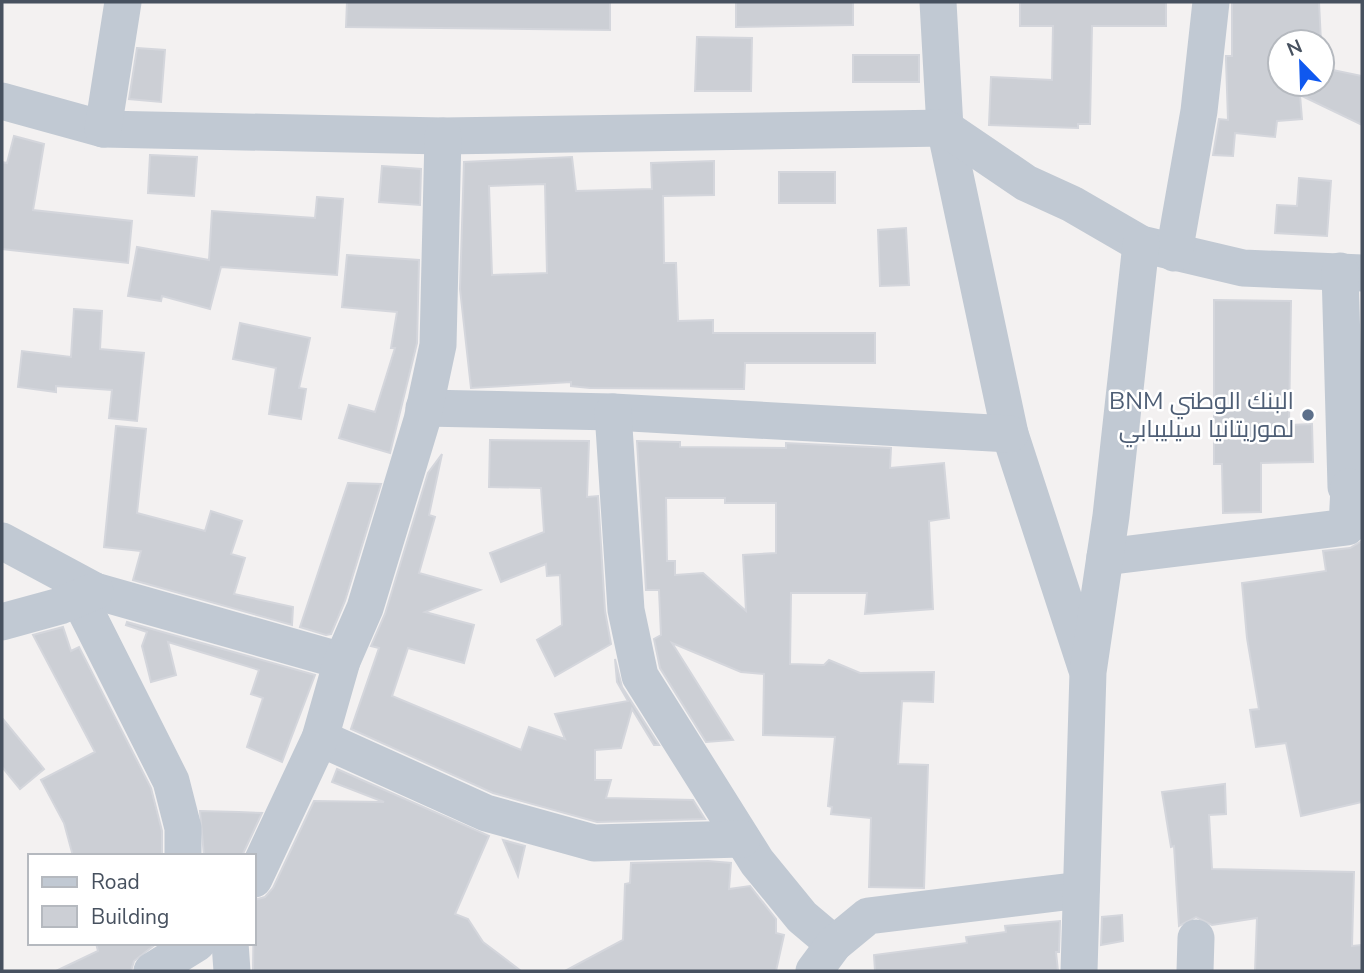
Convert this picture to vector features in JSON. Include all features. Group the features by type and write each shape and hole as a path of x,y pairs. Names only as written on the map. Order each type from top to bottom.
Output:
{"street":[{"path":"103,129 123,2"},
{"path":"938,2 945,128 1010,434 1088,672"},
{"path":"1079,971 1088,672 1158,248 1199,111 1211,2"},
{"path":"2,101 103,129 443,136 945,128 1026,183 1158,248 1243,268 1351,272 1346,487 1356,486 1347,527 1105,557"},
{"path":"256,875 320,738 342,662 365,608 424,408 438,345 443,136"},
{"path":"424,408 613,412 1010,434"},
{"path":"613,412 626,610 640,676 743,839 802,917 824,958 868,916 1081,890"},
{"path":"2,541 87,595 342,662"},
{"path":"2,622 87,595"},
{"path":"87,595 171,781 183,828 183,854"},
{"path":"320,738 486,813 594,843 743,839"},
{"path":"152,971 194,945"},
{"path":"230,945 232,971"}],"building":[{"path":"347,2 610,2 610,30 346,27"},
{"path":"736,2 853,2 853,25 736,27"},
{"path":"1020,2 1166,2 1166,26 1092,26 1090,124 1078,124 1078,128 989,125 991,77 1052,80 1053,26 1020,26"},
{"path":"1232,2 1319,2 1320,28 1266,28 1266,98 1300,98 1302,119 1277,121 1275,137 1235,133 1233,156 1213,155 1219,119 1228,120 1226,56 1232,56"},
{"path":"697,37 752,38 751,91 695,91"},
{"path":"137,48 165,50 161,102 129,99"},
{"path":"853,55 919,55 919,82 853,82"},
{"path":"1336,71 1362,76 1362,125 1306,98 1336,98"},
{"path":"14,136 44,144 33,210 132,221 128,263 2,249 2,162 7,163"},
{"path":"150,155 197,157 194,196 148,193"},
{"path":"572,157 576,191 652,189 651,163 714,161 714,195 663,196 664,263 676,263 678,321 713,320 713,333 875,333 875,363 745,363 744,389 590,388 571,386 571,382 471,388 460,289 464,162","holes":["545,184 547,273 492,275 489,186"]},
{"path":"382,166 421,169 420,205 379,202"},
{"path":"779,172 835,172 835,203 779,203"},
{"path":"1299,178 1331,181 1327,236 1275,233 1277,205 1297,206"},
{"path":"317,197 343,199 337,275 221,267 210,309 162,296 161,301 128,296 137,247 209,260 212,211 315,218"},
{"path":"906,228 909,285 880,286 878,230"},
{"path":"347,255 419,260 417,343 390,453 339,438 349,405 375,412 395,348 391,348 397,312 342,307"},
{"path":"1214,300 1291,301 1289,425 1312,424 1313,462 1261,463 1261,512 1223,513 1222,464 1214,464"},
{"path":"74,309 102,311 100,349 144,353 137,421 109,418 112,390 56,386 56,392 18,387 22,351 71,357"},
{"path":"240,323 310,338 299,388 306,389 301,419 269,414 276,368 233,359"},
{"path":"116,426 146,429 137,513 205,531 211,511 242,521 231,554 245,558 234,594 293,607 292,625 133,580 141,551 104,547"},
{"path":"490,440 589,441 587,497 598,496 605,611 611,644 555,676 537,640 562,625 560,575 547,576 546,564 501,582 490,553 544,532 541,488 489,487"},
{"path":"637,441 680,442 680,447 786,448 786,443 891,448 890,468 944,463 949,518 929,521 933,609 865,614 867,593 791,593 790,664 824,665 829,660 860,673 934,672 933,702 902,701 898,764 928,765 924,888 869,887 871,818 831,814 832,807 828,806 835,737 763,735 764,674 741,672 672,643 733,740 706,742 660,668 654,639 661,635 659,590 646,590","holes":["666,498 725,498 725,503 776,503 776,553 743,555 746,611 703,573 675,575 675,561 667,561"]},
{"path":"442,454 429,515 435,517 419,573 480,590 425,612 474,625 464,663 408,648 392,696 521,750 529,727 565,739 555,714 628,701 617,682 615,659 622,687 659,745 654,745 632,709 621,748 595,750 595,780 611,780 606,798 693,800 705,819 597,822 493,793 351,729 379,648 371,646 385,614 428,473"},
{"path":"348,483 381,484 345,601 331,634 326,635 300,627"},
{"path":"1362,541 1362,802 1301,816 1286,743 1256,747 1250,710 1259,709 1247,638 1242,583 1326,571 1323,551 1350,548"},
{"path":"127,622 315,675 282,762 247,747 263,698 251,694 259,670 168,642 176,675 151,682 142,646 147,632 126,625"},
{"path":"63,627 71,651 79,647 151,788 162,831 162,854 72,854 64,823 41,780 95,752 33,635"},
{"path":"2,718 44,769 20,789 2,767"},
{"path":"337,769 489,836 455,914 468,919 483,942 521,971 253,971 256,899 265,897 273,888 314,801 384,802 332,782"},
{"path":"1225,784 1226,814 1209,815 1212,869 1354,872 1352,946 1361,945 1362,971 1255,971 1257,918 1212,925 1196,917 1179,926 1174,846 1171,847 1162,792"},
{"path":"200,811 262,813 243,854 204,854"},
{"path":"503,840 525,846 518,876"},
{"path":"631,863 731,863 729,889 750,886 776,919 776,933 784,935 776,971 565,971 623,940 625,884 630,883"},
{"path":"1122,915 1123,941 1101,945 1102,917"},
{"path":"1060,921 1059,952 1056,952 1058,971 875,971 874,955 967,943 966,937 1006,932 1005,926"},
{"path":"96,945 154,945 134,961 131,971 56,971 98,951"}],"place":[{"name":"BNM البنك الوطني لموريتانيا سيليبابي","path":"1308,415"}]}
